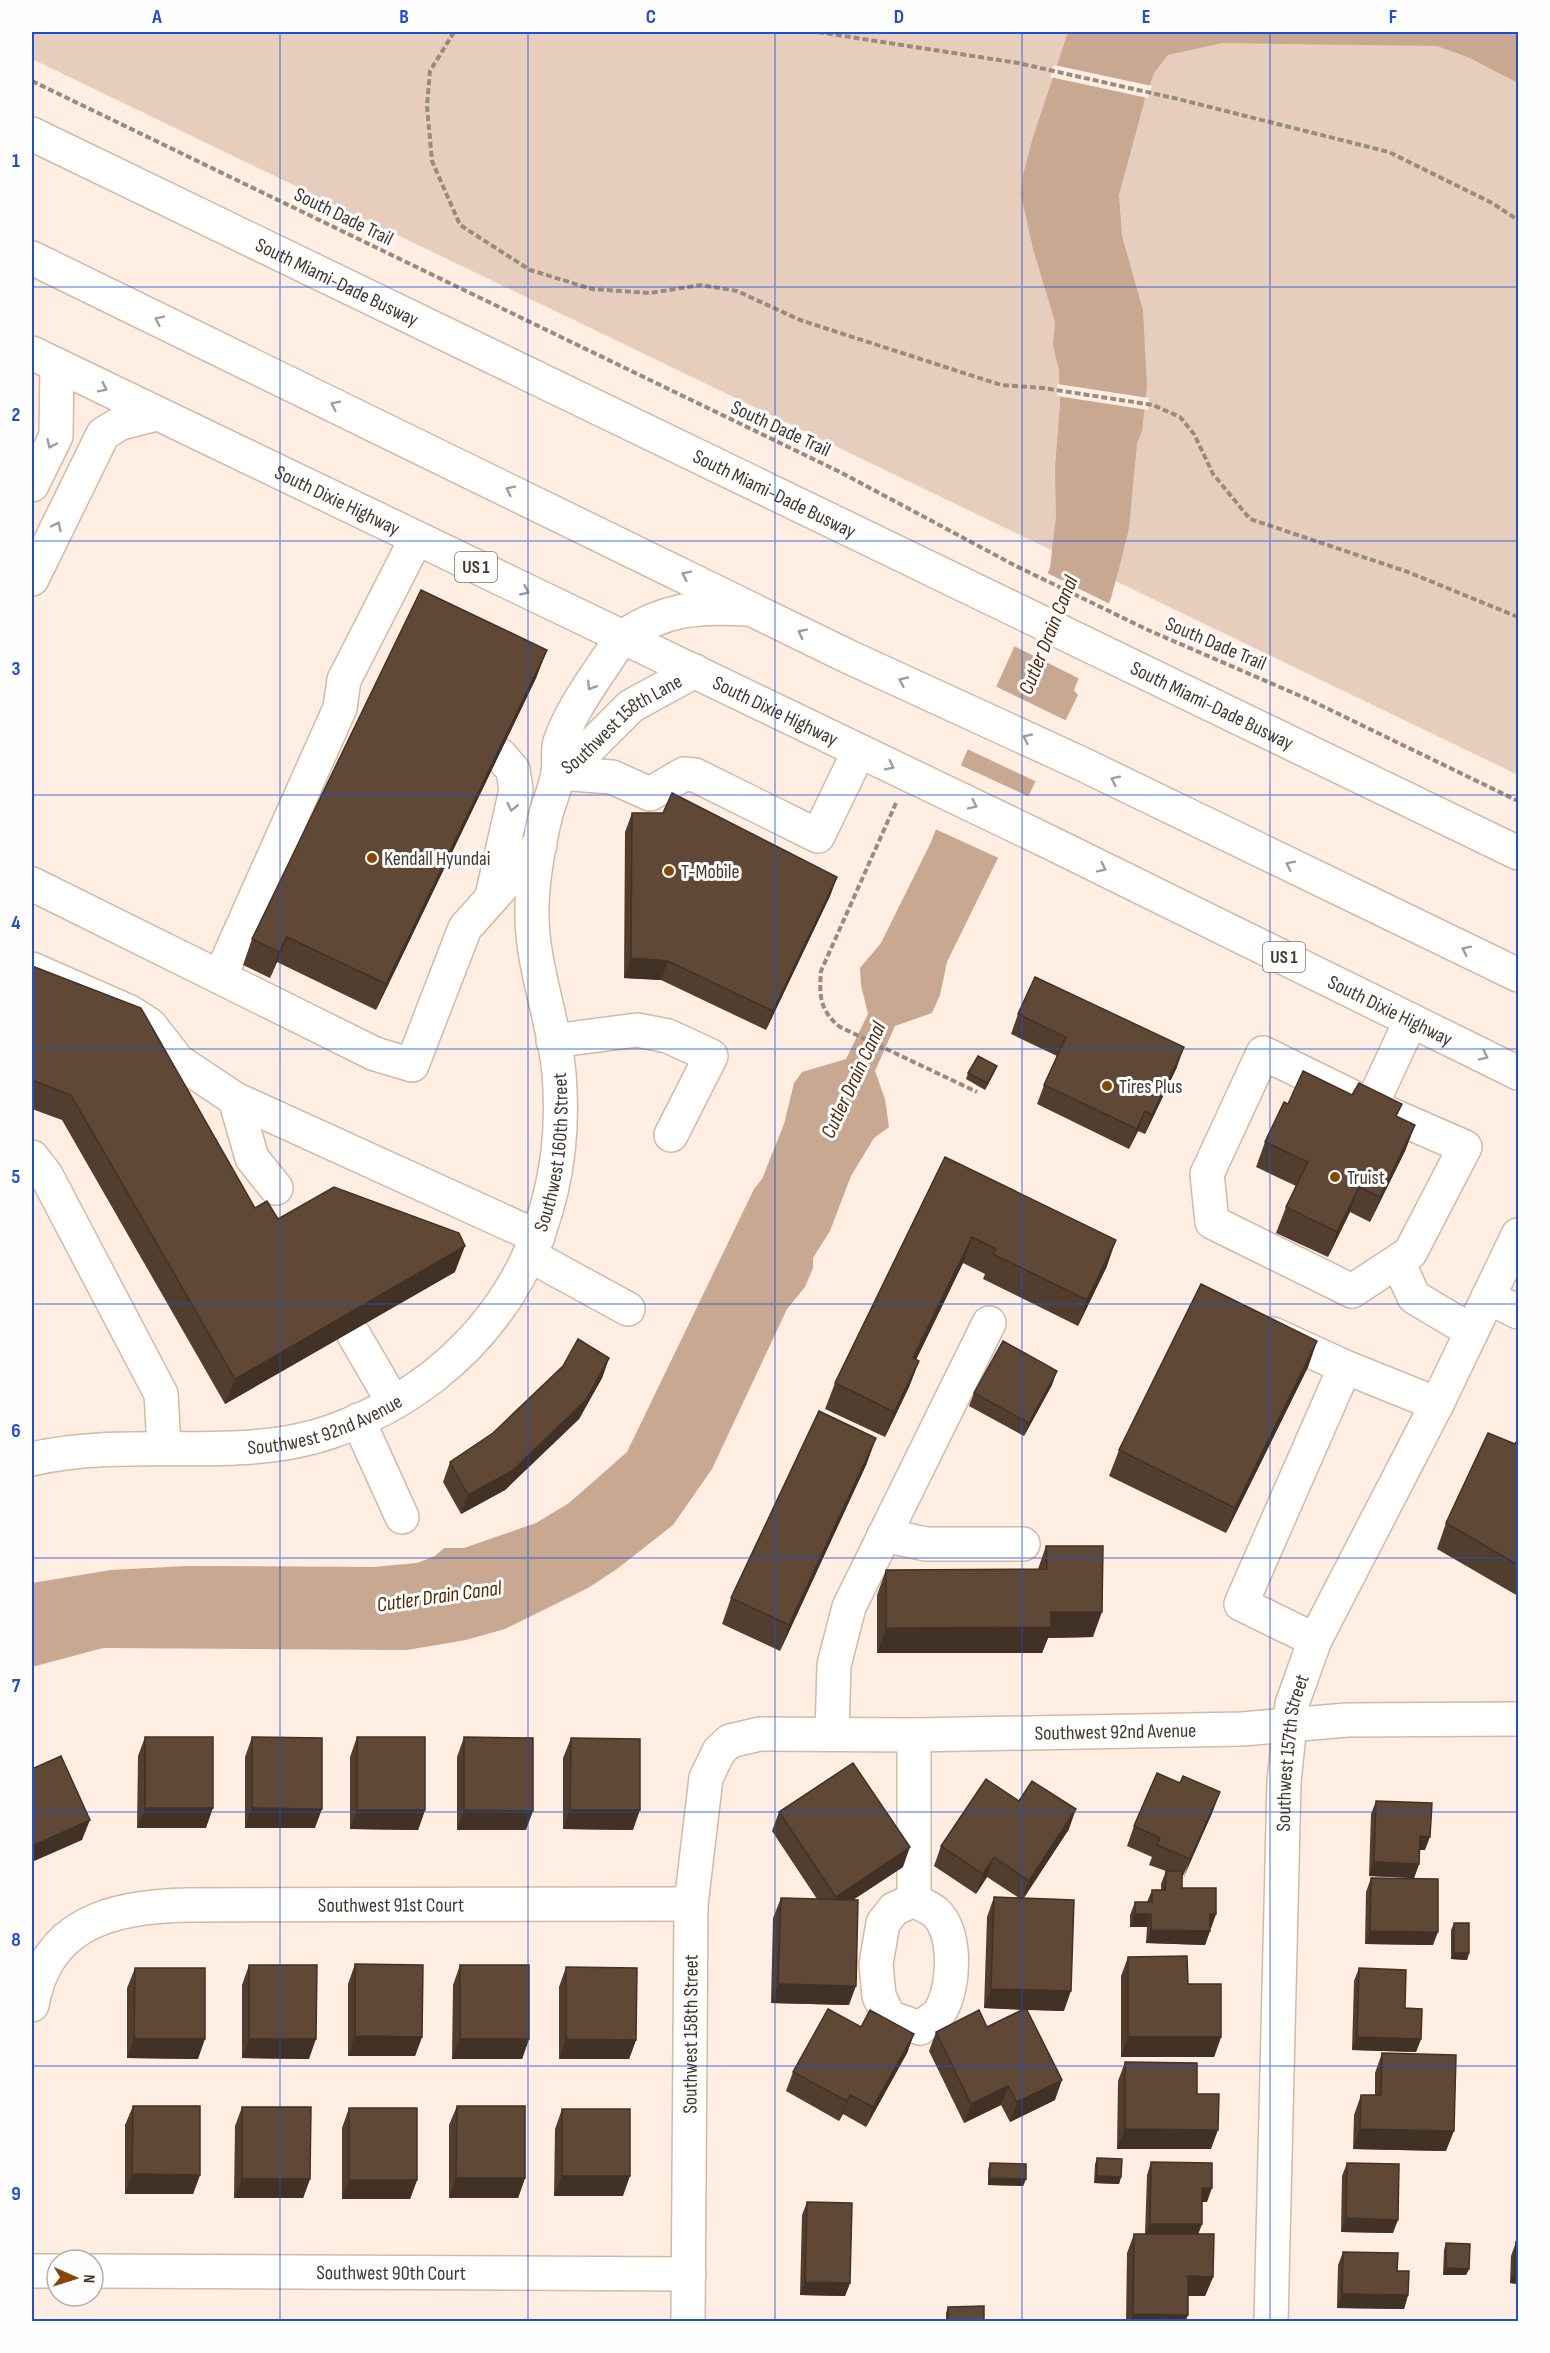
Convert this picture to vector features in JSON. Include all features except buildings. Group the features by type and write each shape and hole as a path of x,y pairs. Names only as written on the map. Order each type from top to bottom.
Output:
{"main road":[{"name":"South Miami-Dade Busway","path":"32,134 1518,853"},
{"path":"32,258 757,610 847,656 1080,763 1518,975"},
{"path":"32,485 56,436 44,360"},
{"name":"South Dixie Highway","path":"44,360 1049,842 1518,1073"},
{"path":"32,579 103,434 122,423 156,414"},
{"path":"220,977 340,708 344,680 416,539"},
{"path":"622,637 648,620 683,611 717,608 757,610"},
{"name":"Southwest 158th Lane","path":"558,773 558,746 566,729 622,637"},
{"name":"Southwest 158th Lane","path":"558,773 579,758 631,706 695,671"},
{"path":"344,680 374,694"},
{"path":"558,773 612,777 650,794 684,774 695,775 818,836 859,751"},
{"path":"492,898 516,790 513,770 500,755"},
{"name":"Southwest 160th Street","path":"32,969 150,1025 178,1061 235,1099 535,1246 552,1195 559,1141 560,1097 553,1041 537,972 532,934 532,904 540,844 558,773"},
{"path":"32,884 375,1054 412,1065 465,928 540,844"},
{"path":"1371,1106 1410,1020"},
{"path":"553,1041 637,1030 668,1036 711,1056 671,1135"},
{"path":"1263,1053 1371,1106 1466,1147 1410,1253 1398,1262 1352,1291 1212,1222 1207,1174 1263,1053"},
{"path":"235,1099 252,1158 276,1188"},
{"path":"32,1157 46,1175 161,1394 164,1447"},
{"name":"Southwest 157th Street","path":"1271,2322 1284,1782 1292,1704 1315,1640 1437,1404 1518,1235"},
{"path":"535,1246 628,1309"},
{"name":"Southwest 92nd Avenue","path":"32,1459 94,1449 250,1446 283,1442 328,1432 358,1420 393,1402 447,1365 485,1329 535,1246"},
{"path":"1398,1262 1414,1297 1471,1331"},
{"path":"1488,1297 1518,1312"},
{"path":"1242,1319 1345,1367 1437,1404"},
{"path":"832,1734 834,1665 849,1607 989,1323"},
{"path":"354,1335 393,1402"},
{"path":"1315,1640 1241,1604 1345,1367"},
{"path":"358,1420 402,1517"},
{"path":"884,1534 926,1544 1023,1544"},
{"name":"Southwest 92nd Avenue","path":"719,1751 730,1741 743,1736 914,1735 1288,1726 1347,1720 1518,1719"},
{"path":"914,1735 914,1900"},
{"name":"Southwest 158th Street","path":"688,2322 691,1905 702,1795 706,1778 719,1751"},
{"name":"Southwest 91st Court","path":"32,2006 37,1980 53,1950 64,1939 93,1922 125,1911 176,1905 691,1905"},
{"name":"Southwest 90th Court","path":"105,2271 689,2274"}],"path":[{"path":"454,32 430,71 427,106 432,161 460,225 530,270 592,289 651,293 701,285 736,291 800,320 1001,385 1042,388 1154,405 1180,417 1194,435 1214,474 1250,519 1408,572 1518,617"},
{"path":"818,32 1018,63 1178,99 1389,152 1492,203 1518,220"},
{"name":"South Dade Trail","path":"32,81 840,472 1016,566 1131,622 1312,701 1518,801"},
{"path":"914,777 822,971 819,995 827,1016 840,1027 977,1092"}],"shaded area":[{"path":"32,32 1518,32 1518,775 32,59"}],"water":[{"name":"Cutler Drain Canal","path":"1068,32 1518,32 1518,83 1470,58 1437,46 1222,43 1168,55 1154,73 1119,195 1122,236 1143,310 1147,386 1142,432 1137,443 1129,528 1111,598 1074,690 1078,695 947,962 940,995 932,1013 895,1026 875,1071 885,1099 889,1127 874,1138 851,1176 830,1231 813,1258 813,1268 805,1287 787,1309 712,1469 673,1525 617,1569 588,1588 505,1629 466,1640 407,1650 103,1648 32,1667 32,1583 111,1570 186,1566 373,1567 417,1563 435,1556 444,1548 464,1548 536,1523 569,1503 627,1452 754,1189 762,1179 784,1124 794,1083 802,1072 846,1059 868,1014 861,985 860,968 881,943 931,842 963,760 1050,568 1056,516 1055,468 1060,404 1059,370 1053,345 1055,322 1033,249 1021,195 1023,175 1033,137"}],"pier":[{"path":"1054,65 1152,86 1148,98 1050,77"},
{"path":"1057,384 1149,398 1148,410 1057,396"},
{"path":"1045,572 1112,605 1082,680 1012,645"},
{"path":"993,685 1069,722 1039,783 965,748"},
{"path":"958,764 1032,798 1003,860 933,828"}],"place":[{"name":"Kendall Hyundai","path":"372,858"},
{"name":"T-Mobile","path":"669,871"},
{"name":"Tires Plus","path":"1107,1086"},
{"name":"Truist","path":"1335,1177"}]}
